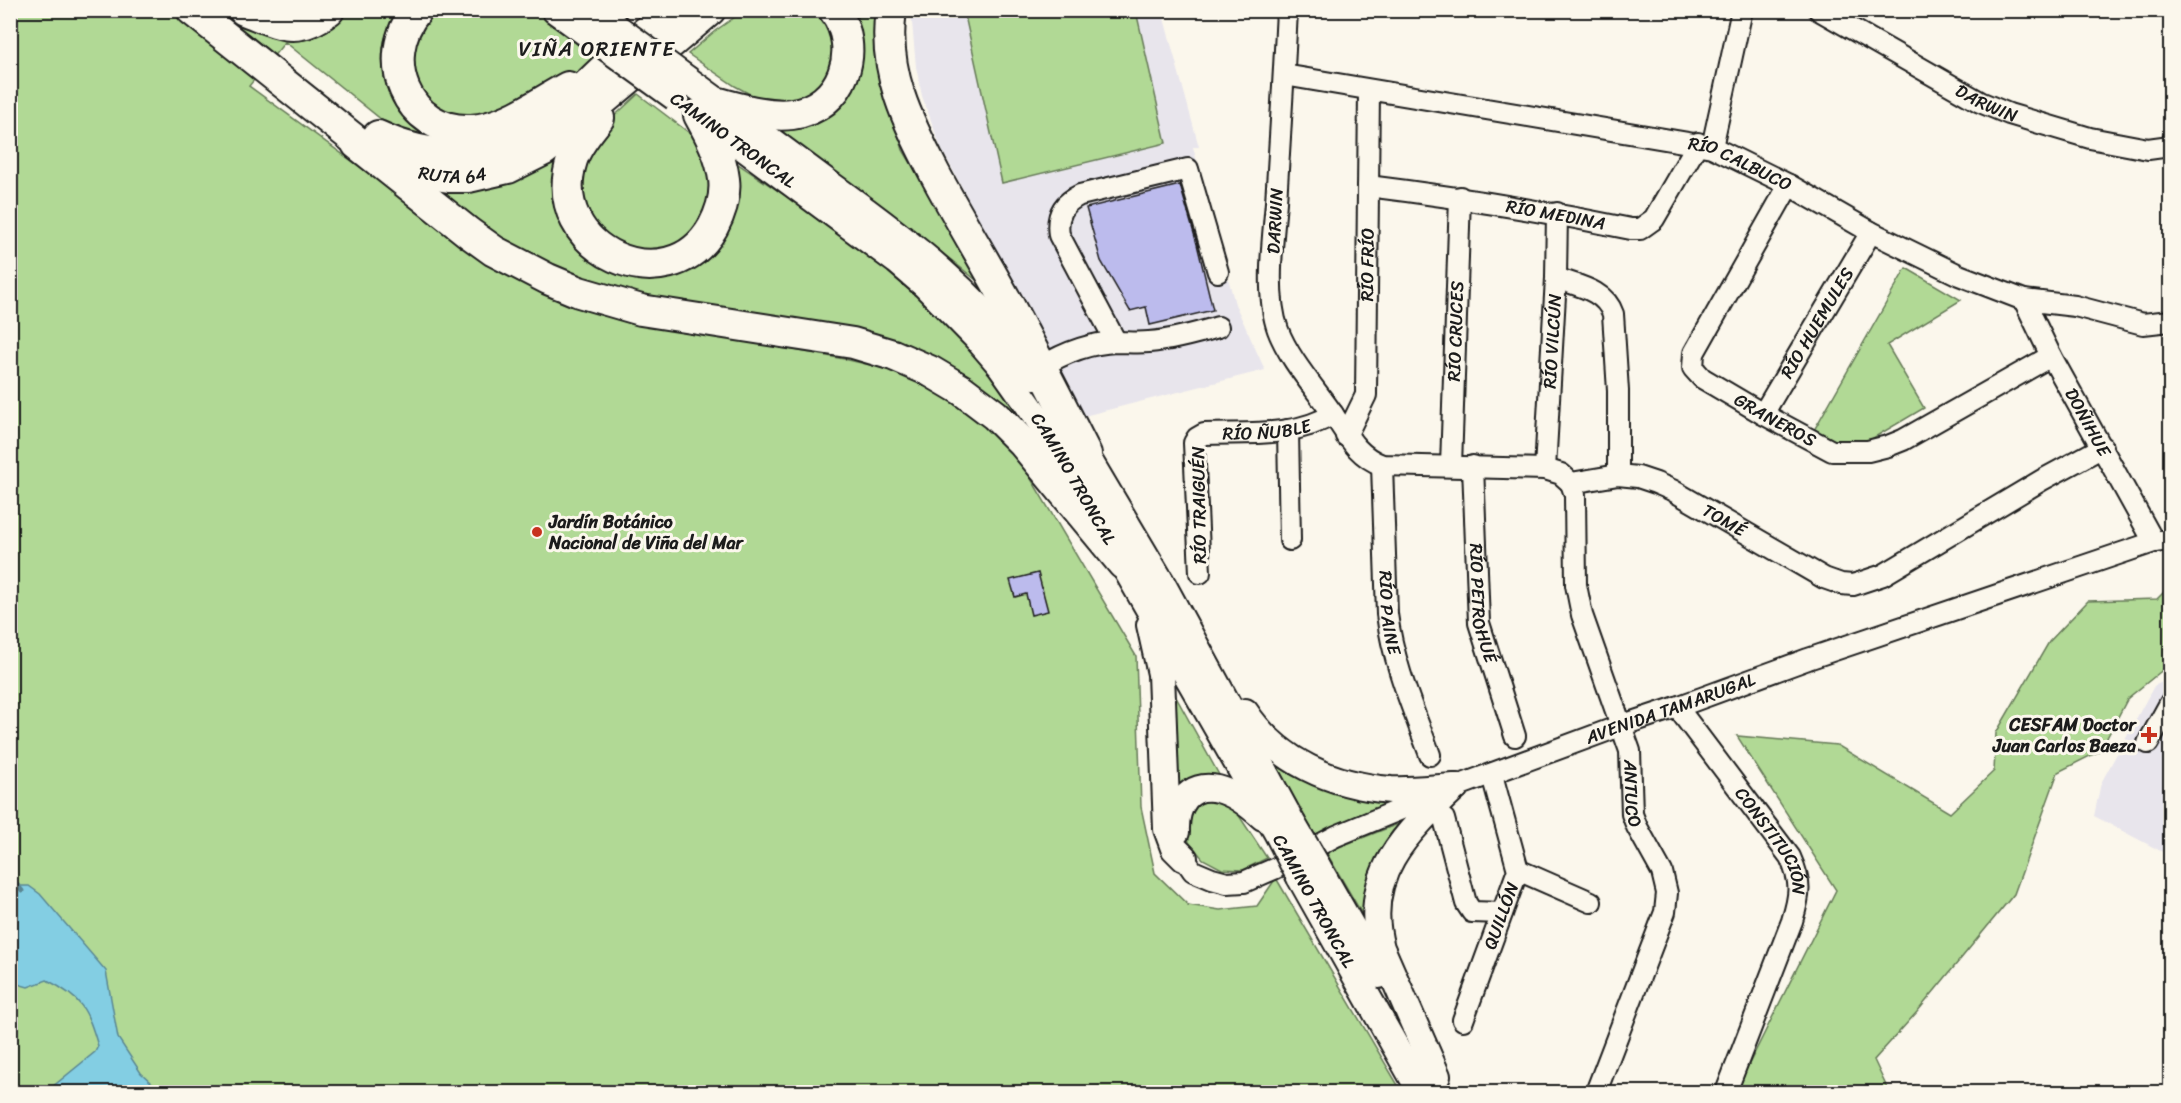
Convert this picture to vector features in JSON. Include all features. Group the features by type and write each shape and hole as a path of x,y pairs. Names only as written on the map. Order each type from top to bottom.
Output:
{"highway":[{"name":"RUTA 64","path":"192,10 357,144 374,155 410,171 449,177 489,173 517,164 544,150 616,56 710,10"},
{"name":"RUTA 64","path":"221,10 360,125 394,144 432,153 471,154 525,137 556,115 616,56 672,10"},
{"path":"244,10 288,26 311,22 329,10"},
{"path":"417,10 407,24 400,42 398,61 401,81 414,104 423,114 447,126 473,130 517,116 616,56"},
{"path":"616,56 568,173 567,187 573,215 588,239 610,256 637,264 665,262 690,251 710,232 722,206 724,178 709,109 786,114 805,111 828,98 843,78 848,53 844,28 834,10"},
{"path":"891,10 889,39 894,81 908,121 1086,454"},
{"path":"357,144 469,233 521,266 579,292 641,310 854,343 893,355 930,371 962,390 995,415 1023,443 1123,564"}],"main road":[{"name":"CAMINO TRONCAL","path":"555,10 616,56 682,89 709,109 897,261 925,285 976,337 1023,396 1044,427 1123,564 1435,1087"},
{"name":"CAMINO TRONCAL","path":"593,10 616,56"},
{"name":"CAMINO TRONCAL","path":"709,109 910,243 955,281 989,316 1025,360 1086,454 1173,604 1281,828"},
{"path":"1146,602 1161,674 1167,829 1174,848 1184,858"},
{"path":"1173,604 1257,729 1294,761 1321,775 1353,785 1393,790 1455,787"},
{"path":"1435,1087 1381,948 1375,913 1381,879 1389,863 1418,822 1455,787"},
{"path":"1184,858 1176,837 1177,812 1186,796 1197,791 1208,788 1225,792 1249,805 1281,828"}],"street":[{"name":"DARWIN","path":"1287,10 1273,250 1273,313 1278,331 1299,366 1333,414"},
{"name":"RÍO MEDINA","path":"1368,186 1460,197 1640,229 1654,219 1705,145 1742,10"},
{"name":"DARWIN","path":"1819,10 1980,102 2009,114 2090,138 2148,149 2170,146"},
{"name":"RÍO CALBUCO","path":"1284,75 1705,145 1789,184 1871,232 1959,275 2024,300 2074,306 2143,324 2170,321"},
{"name":"RÍO FRÍO","path":"1346,435 1366,395 1369,90"},
{"path":"1116,342 1059,235 1061,211 1073,199 1080,195 1188,169 1218,272"},
{"name":"GRANEROS","path":"1789,184 1694,353 1693,368 1702,378 1832,451 1869,451 1903,440 2051,356"},
{"name":"RÍO CRUCES","path":"1451,466 1460,197"},
{"name":"RÍO VILCÚN","path":"1545,468 1556,278 1557,213"},
{"name":"RÍO HUEMULES","path":"1763,414 1871,232"},
{"path":"1556,278 1602,295 1610,304 1613,314 1618,391 1618,475"},
{"name":"DOÑIHUE","path":"2024,300 2051,356 2103,447 2162,541"},
{"path":"1041,367 1068,352 1091,345 1163,340 1218,327"},
{"path":"1333,414 1346,435 1364,455 1371,461 1382,465 1545,468 1561,474 1571,483"},
{"name":"RÍO ÑUBLE","path":"1197,438 1204,434 1287,430 1320,423 1333,414"},
{"path":"1287,430 1290,540"},
{"name":"RÍO TRAIGUÉN","path":"1197,438 1194,443 1200,573"},
{"name":"TOMÉ","path":"1571,483 1618,475 1638,477 1672,490 1824,578 1841,584 1853,585 1883,575 2042,480 2103,447"},
{"name":"RÍO PAINE","path":"1382,465 1387,614 1390,636 1401,675 1430,755"},
{"name":"RÍO PETROHUÉ","path":"1473,466 1479,623 1515,736"},
{"name":"ANTUCO","path":"1571,483 1575,495 1576,585 1582,615 1630,751 1632,814 1662,872 1667,903 1596,1092"},
{"name":"AVENIDA TAMARUGAL","path":"1184,858 1193,871 1212,879 1227,883 1244,882 1336,836 1455,787 1808,659 2162,541"},
{"path":"2148,743 2170,703"},
{"name":"CONSTITUCIÓN","path":"1677,707 1790,857 1799,883 1799,898 1792,921 1726,1092"},
{"name":"QUILLÓN","path":"1463,1020 1518,870 1492,774"},
{"path":"1444,819 1466,903 1472,912 1502,914"},
{"path":"1518,870 1591,902"}],"shaded area":[{"path":"911,11 1162,11 1199,147 1193,147 1235,304 1265,370 1084,416 941,148 922,96 916,67"},
{"name":"CESFAM Doctor Juan Carlos Baeza","path":"2170,678 2170,856 2094,816 2101,783 2154,686"}],"green space":[{"path":"535,10 599,62 519,111 442,118 415,84 410,46 423,18 433,11"},
{"path":"745,10 822,11 829,19 837,67 814,95 772,106 735,86 688,54"},
{"name":"Jardín Botánico Nacional de Viña del Mar","path":"10,11 311,11 340,18 345,11 399,11 387,34 383,49 382,61 391,98 397,109 414,127 428,134 452,139 427,140 387,124 285,42 249,86 496,266 610,317 844,359 901,372 944,393 978,416 1017,455 1136,656 1141,807 1155,873 1188,905 1220,910 1257,906 1276,878 1402,1092 11,1092"},
{"path":"850,11 877,11 886,94 903,150 985,287 888,210 777,130 798,127 843,102 858,78 860,50"},
{"path":"964,11 1136,11 1166,143 1002,183"},
{"path":"638,94 692,135 709,164 715,196 690,246 629,256 607,241 596,230 586,208 583,182 587,155 598,134"},
{"path":"568,144 592,254 707,249 726,156 876,256 918,293 987,369 1020,411 1053,460 950,370 635,298 543,267 420,185"},
{"path":"1906,268 1961,300 1887,345 1924,408 1863,444 1836,445 1813,432"},
{"path":"2170,586 2170,664 2128,698 2100,751 2058,772 2014,894 1917,1012 1874,1060 1889,1092 1735,1092 1836,890 1737,736 1837,745 1950,813 1994,771 1996,733 2049,642 2088,601 2157,599"},
{"path":"1171,688 1223,782 1175,800"},
{"path":"1258,738 1403,798 1314,836"},
{"path":"1230,802 1267,858 1243,870 1222,869 1203,859 1189,842 1185,815 1194,803"},
{"path":"1416,817 1369,926 1326,852"}],"water":[{"path":"19,886 29,886 40,894 106,971 118,1038 141,1073 162,1092 46,1092 95,1052 98,1046 82,1006 59,986 47,980 28,987 14,983 11,975 11,930 17,920 11,911 11,894"}],"building":[{"path":"1180,185 1213,310 1150,325 1146,307 1130,311 1101,261 1086,208"},
{"path":"1038,573 1048,611 1031,615 1026,594 1015,597 1010,580"}],"waterway":[{"path":"10,877 22,891"}],"place":[{"name":"Jardín Botánico Nacional de Viña del Mar","path":"537,532"},
{"name":"CESFAM Doctor Juan Carlos Baeza","path":"2149,735"}],"district":[{"name":"VIÑA ORIENTE","path":"597,49"}]}
